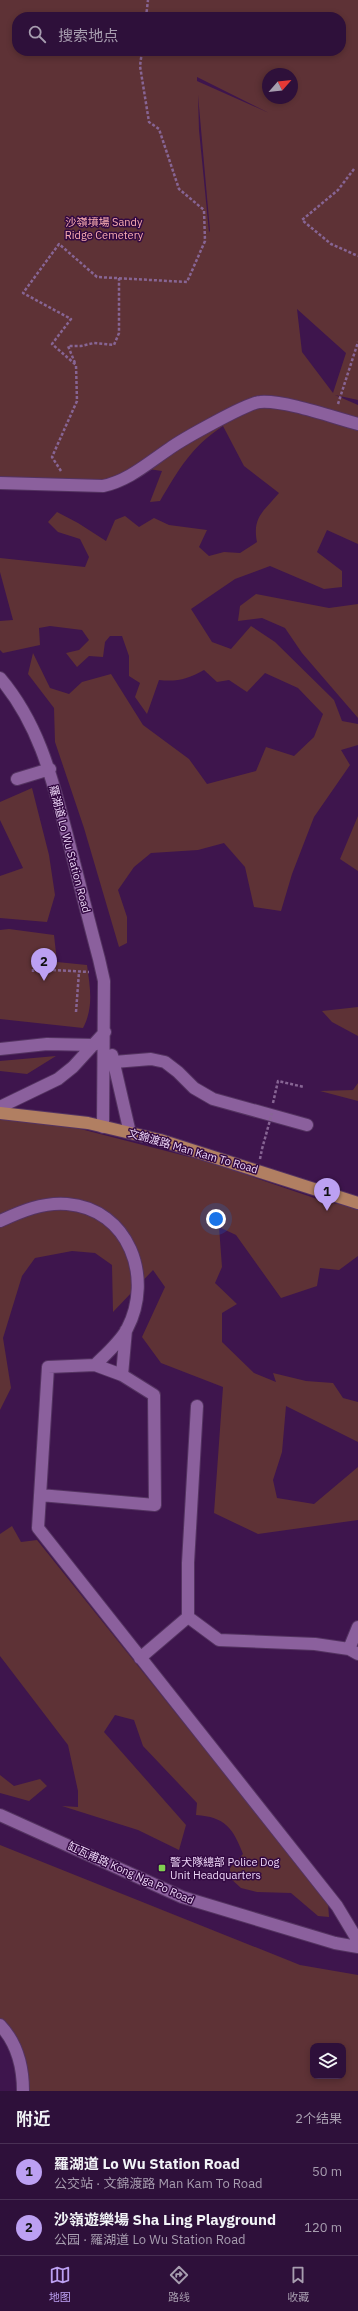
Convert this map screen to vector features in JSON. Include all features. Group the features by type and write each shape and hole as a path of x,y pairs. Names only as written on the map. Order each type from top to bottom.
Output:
{"main road":[{"name":"文錦渡路 Man Kam To Road","path":"0,1113 103,1127 130,1133 212,1155 358,1203"}],"street":[{"path":"0,483 103,486 117,483 171,447 235,411 259,402 278,403 358,424"},
{"name":"羅湖道 Lo Wu Station Road","path":"0,678 20,704 34,729 50,769 104,981 105,1032 103,1127"},
{"path":"17,779 50,769"},
{"path":"0,1107 58,1079 73,1067 105,1032"},
{"name":"羅湖道 Lo Wu Station Road","path":"105,1032 114,1062 130,1133"},
{"path":"0,1049 47,1044 94,1045"},
{"path":"114,1062 151,1059 165,1062 178,1072 194,1088 213,1099 307,1125"},
{"path":"0,1221 33,1208 56,1204 68,1204 89,1209 108,1221 128,1244 139,1276 138,1299 126,1330 122,1375"},
{"path":"95,1365 126,1330"},
{"path":"40,1495 155,1505 154,1395 122,1375 95,1365 48,1366 40,1495 38,1528 337,1906 358,1942"},
{"path":"140,1658 188,1617 188,1563 198,1406"},
{"path":"188,1617 219,1640 315,1644 354,1651 358,1627"},
{"name":"缸瓦甫路 Kong Nga Po Road","path":"0,1815 182,1897 335,1943 358,1947"},
{"path":"0,2025 16,2049 22,2070 23,2091"}],"path":[{"path":"147,12 148,0"},
{"path":"76,365 52,344 71,319 23,293 59,244 98,277 187,282 205,241 204,210 179,189 159,129 149,122 140,66 141,56"},
{"path":"354,169 338,190 302,220 331,244 358,256"},
{"path":"69,486 52,457 77,401 76,365 68,346 81,346 94,342 114,345 118,333 119,278"},
{"path":"333,418 358,342"},
{"path":"33,972 33,958 52,959 53,970 93,972"},
{"path":"76,1012 79,972"},
{"path":"273,1106 278,1081 304,1087"},
{"path":"260,1158 272,1113"}],"green space":[{"name":"沙嶺墳場 Sandy Ridge Cemetery","path":"0,0 358,0 358,400 335,395 358,405 358,544 327,530 317,552 342,571 342,587 324,589 270,566 235,579 191,609 212,642 231,649 251,626 275,642 334,700 342,721 358,724 358,745 341,750 350,765 314,817 292,874 281,911 254,907 245,867 224,843 198,850 151,853 134,867 118,890 127,917 127,943 119,947 84,828 55,742 54,708 28,674 33,653 50,688 69,694 82,682 111,674 143,725 189,759 207,784 256,771 266,747 294,756 314,737 323,714 298,688 265,673 247,692 229,680 217,682 204,670 193,676 182,679 171,681 159,680 147,714 135,697 140,683 129,676 129,656 122,636 110,636 105,642 103,657 89,656 77,667 66,653 79,650 89,640 82,630 50,626 39,628 40,645 3,653 0,650 0,621 13,620 0,572 0,558 85,567 89,557 80,539 58,532 48,522 57,512 78,523 106,541 115,520 125,516 139,527 154,518 169,525 207,530 199,547 209,556 224,552 240,553 257,542 256,526 260,515 279,493 244,466 223,426 202,442 187,459 160,501 150,502 162,471 142,468 103,486 0,484","holes":["197,77 269,113 197,81","198,95 210,231 209,232 199,130","297,309 346,353 333,393 302,352"]},
{"path":"256,594 329,608 358,604 358,718 302,653 285,628 262,618 238,621 240,606"},
{"path":"32,788 49,855 55,895 47,922 0,918 0,876 23,868 0,820 0,802"},
{"path":"358,816 358,871 340,859"},
{"path":"9,929 54,935 57,962 87,965 90,1005 89,1013 83,1028 0,1019 0,930"},
{"path":"358,1007 358,1036 332,1022 322,1011"},
{"path":"56,1056 27,1074 0,1071 0,1061"},
{"path":"358,1083 358,1101 320,1091 353,1090"},
{"path":"0,1116 30,1116 209,1162 323,1201 358,1208 358,1256 339,1270 320,1268 317,1286 281,1298 236,1235 219,1227 222,1267 215,1283 237,1304 222,1313 222,1342 254,1373 276,1382 273,1373 306,1381 333,1383 343,1398 358,1402 358,1442 286,1406 282,1452 273,1480 277,1498 314,1504 358,1467 358,1520 258,1534 214,1513 223,1387 161,1363 142,1337 165,1287 153,1270 113,1312 112,1265 95,1253 72,1251 35,1258 22,1276 3,1338 11,1388 0,1410"},
{"path":"12,1526 21,1542 37,1540 328,1903 329,1917 318,1916 291,1893 257,1892 241,1888 230,1878 230,1868 243,1854 236,1837 221,1821 206,1816 196,1815 197,1803 143,1746 134,1720 115,1715 104,1732 186,1825 179,1850 138,1830 62,1806 78,1807 78,1791 68,1745 0,1656 0,1534"},
{"path":"0,1775 14,1786 40,1779 47,1786 29,1801 0,1793"},
{"path":"0,1845 300,1965 358,1975 358,2091 19,2091 15,2046 0,2027"}],"place":[{"name":"沙嶺遊樂場 Sha Ling Playground","path":"44,981"},
{"name":"羅湖道 Lo Wu Station Road","path":"327,1211"},
{"name":"警犬隊總部 Police Dog Unit Headquarters","path":"162,1868"}]}
